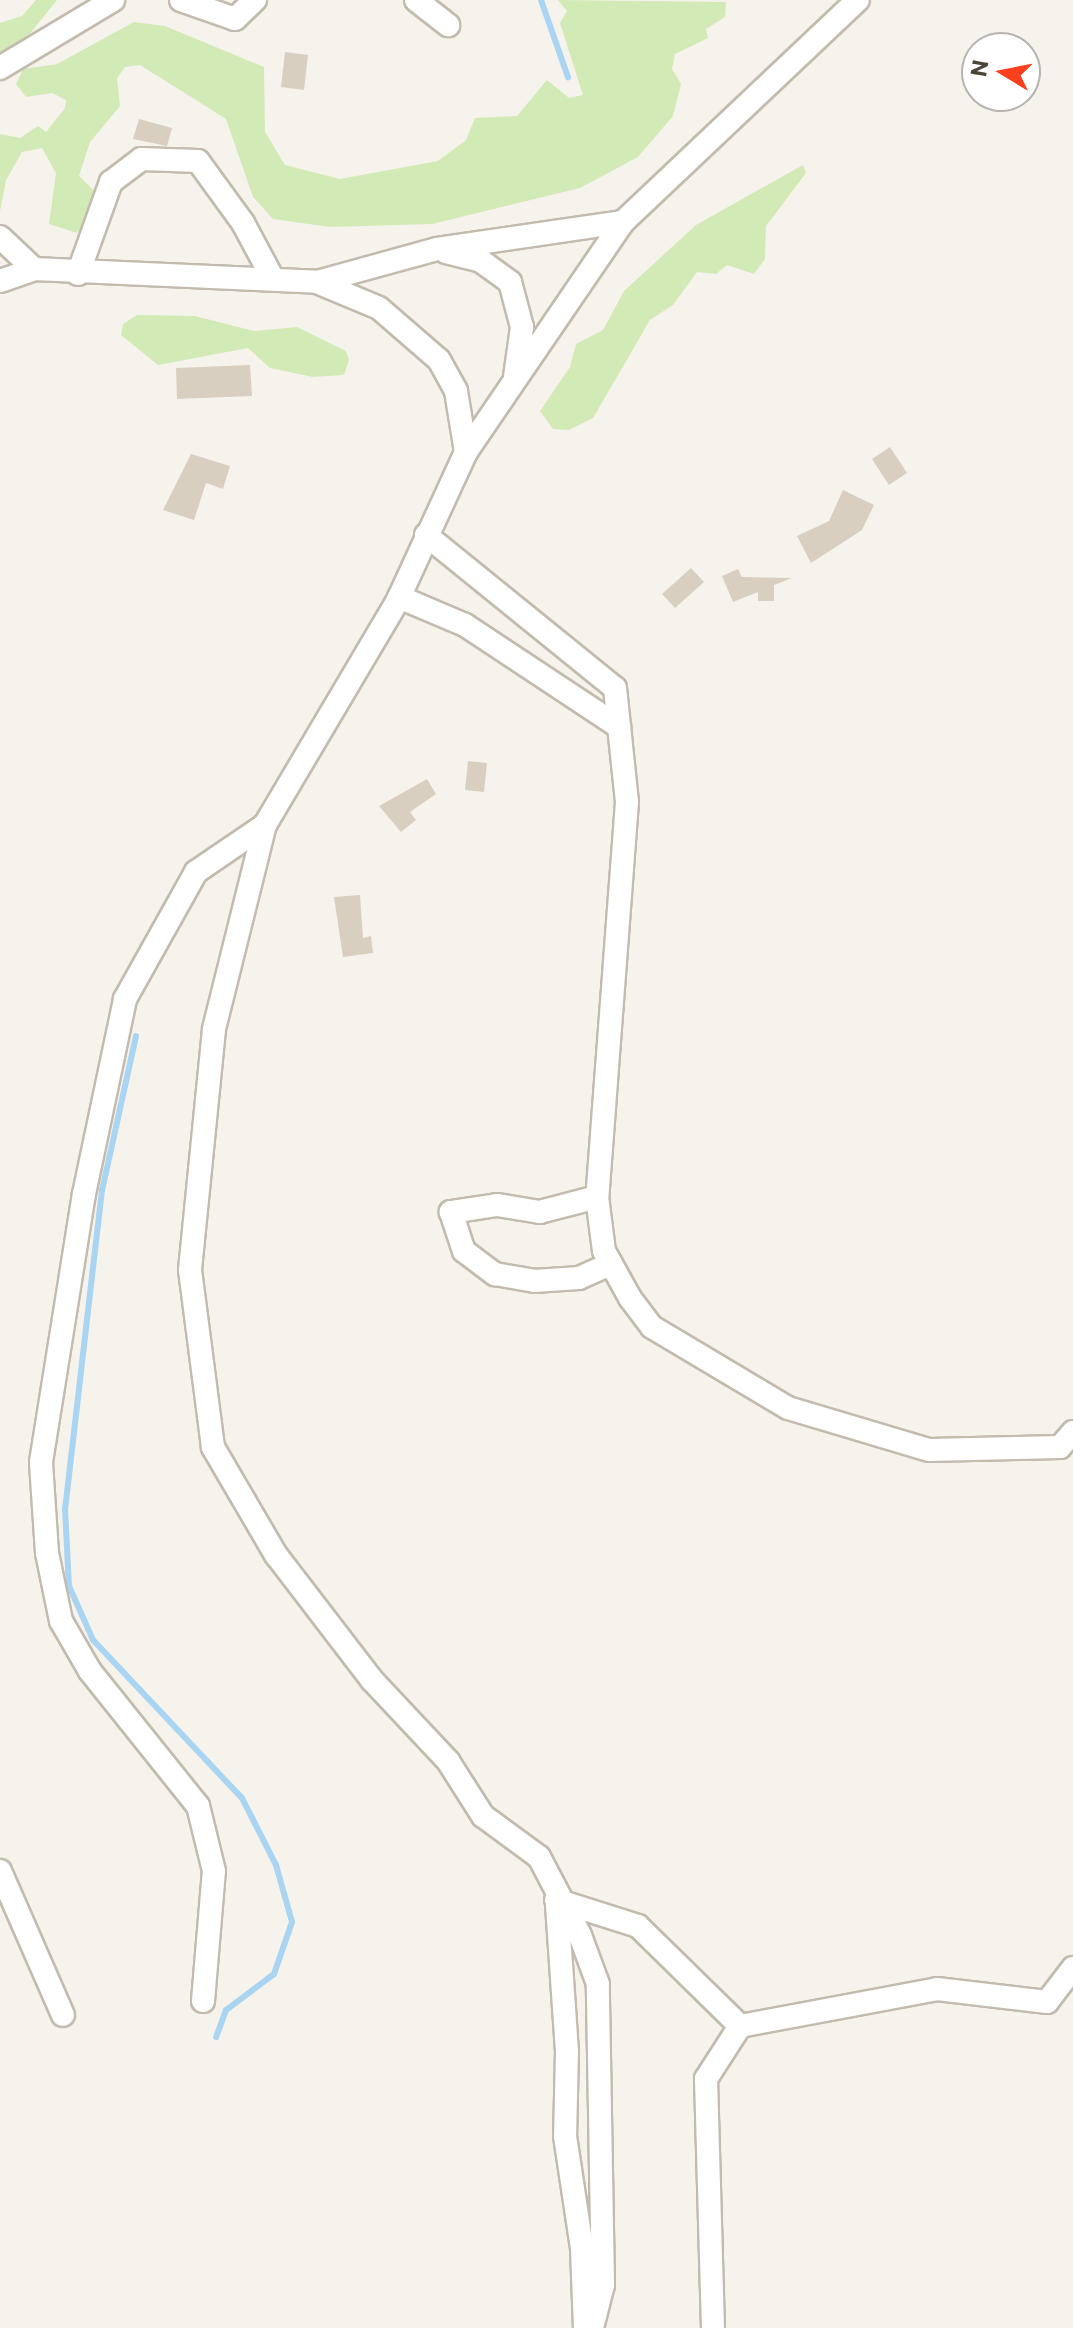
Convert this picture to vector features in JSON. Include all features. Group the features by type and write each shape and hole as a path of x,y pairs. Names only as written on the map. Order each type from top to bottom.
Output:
{"street":[{"path":"0,68 113,0"},
{"path":"181,0 235,19 255,0"},
{"path":"416,0 448,25"},
{"path":"592,2328 603,2285 598,1984 580,1935 556,1900 539,1857 483,1816 448,1761 372,1680 276,1555 213,1447 190,1270 214,1029 265,825 399,597 466,452 623,222 858,0"},
{"path":"78,274 111,182 141,159 198,161 243,223 273,279"},
{"path":"317,282 437,249 623,222"},
{"path":"0,237 34,269"},
{"path":"437,249 481,261 510,282 522,327 515,381"},
{"path":"0,281 34,269 78,274 317,282 379,308 439,360 456,391 466,452"},
{"path":"426,535 615,688 627,802 597,1197 611,1264 652,1327 788,1408 929,1450 1060,1447 1073,1432"},
{"path":"399,597 465,625 619,727"},
{"path":"203,2001 214,1871 198,1806 90,1671 61,1621 47,1553 41,1462 84,1194 125,999 196,872 265,825"},
{"path":"597,1197 540,1212 497,1205 451,1212 464,1251 495,1274 579,1278 611,1264"},
{"path":"0,1871 63,2015"},
{"path":"556,1900 638,1926 740,2026"},
{"path":"556,1900 567,2051 565,2136 582,2248 585,2328"},
{"path":"713,2328 706,2079 740,2026 937,1989 1047,2002 1073,1968"}],"green space":[{"path":"36,0 57,0 24,41 0,57 0,23 22,16"},
{"path":"558,0 726,2 725,17 706,29 708,38 675,54 672,69 681,84 673,116 638,157 580,188 432,224 330,227 273,219 253,197 226,119 140,65 125,67 117,78 120,106 90,142 79,176 98,195 96,209 77,233 49,224 56,173 42,148 22,152 6,180 0,211 0,134 20,138 38,126 46,132 65,108 66,100 52,93 26,97 16,84 23,69 57,64 134,22 165,26 264,67 265,132 285,165 340,179 438,161 466,140 475,118 517,116 547,80 569,98 583,95 560,23 567,11"},
{"path":"803,165 806,173 766,226 765,259 754,274 727,265 716,274 697,272 673,305 650,320 593,418 569,430 553,429 540,411 570,367 576,344 603,330 624,291 696,225"},
{"path":"137,315 195,316 254,331 297,327 346,351 349,360 344,375 313,377 270,368 248,348 158,365 121,335 123,324"}],"building":[{"path":"285,52 308,55 304,90 281,87"},
{"path":"139,119 172,128 167,146 133,139"},
{"path":"250,365 252,396 177,399 176,368"},
{"path":"890,447 907,473 889,485 872,459"},
{"path":"191,454 230,466 223,489 206,483 194,520 163,510"},
{"path":"843,490 874,505 862,530 811,563 797,536 829,521"},
{"path":"691,568 704,582 675,608 662,594"},
{"path":"738,569 742,577 792,578 774,585 774,601 758,601 758,592 733,602 722,576"},
{"path":"468,761 487,763 484,792 465,790"},
{"path":"427,779 436,794 410,812 416,820 401,832 379,806"},
{"path":"360,895 363,938 371,936 373,953 343,957 334,897"}],"waterway":[{"path":"541,0 568,77"},
{"path":"136,1036 102,1190 65,1508 69,1586 93,1640 242,1798 276,1865 292,1922 274,1974 226,2010 216,2037"}]}
